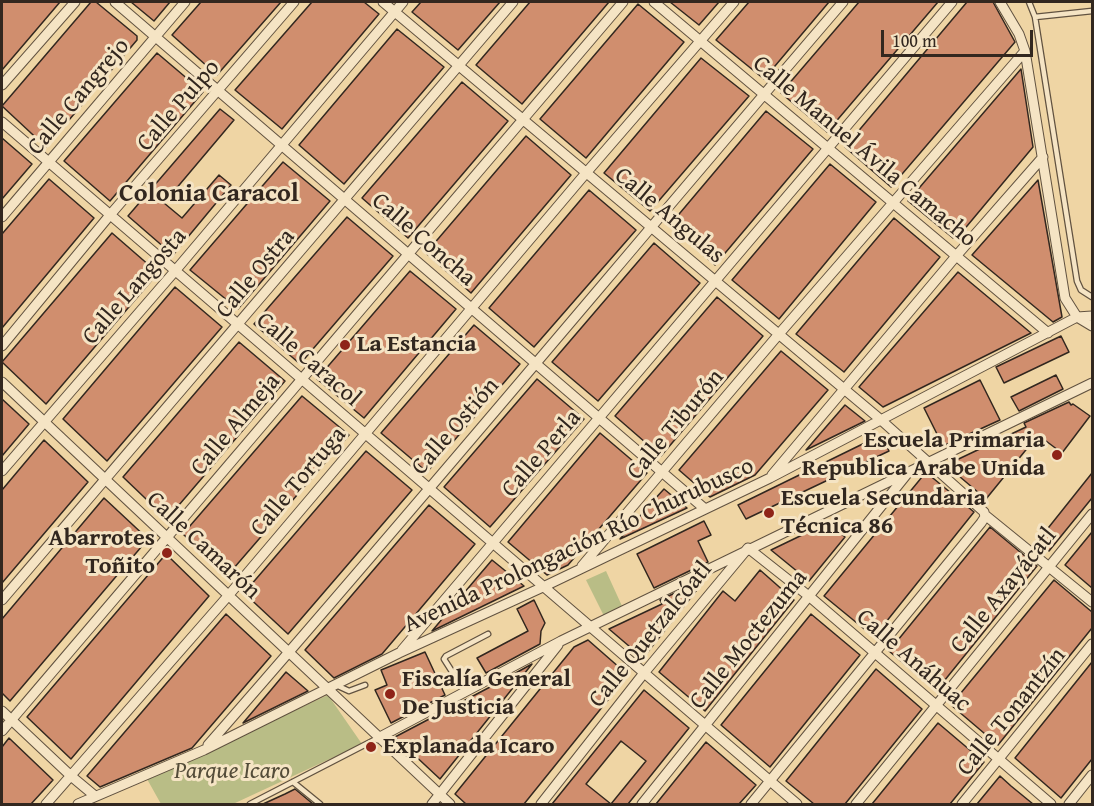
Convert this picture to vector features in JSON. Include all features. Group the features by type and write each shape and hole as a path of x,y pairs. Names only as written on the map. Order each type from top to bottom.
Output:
{"street":[{"path":"2,86 75,2"},
{"name":"Calle Concha","path":"115,2 410,253 705,509"},
{"name":"Calle Cangrejo","path":"2,217 185,2"},
{"name":"Calle Pulpo","path":"2,346 110,215 294,2"},
{"name":"Calle Angulas","path":"383,2 930,462 980,507 983,519 1092,602"},
{"name":"Calle Langosta","path":"2,471 403,2"},
{"name":"Calle Ostra","path":"2,600 513,2"},
{"name":"Calle Almeja","path":"2,731 623,2"},
{"name":"Calle Manuel Ávila Camacho","path":"654,2 1048,333"},
{"name":"Calle Tortuga","path":"46,804 228,596 734,2"},
{"name":"Calle Ostión","path":"204,750 537,363 843,2"},
{"name":"Calle Perla","path":"399,653 951,2"},
{"path":"1000,2 1019,34 1025,51 1065,298 1077,317 1092,326"},
{"name":"Calle Tiburón","path":"580,568 779,334 1025,51"},
{"name":"Calle Caracol","path":"2,122 797,804"},
{"path":"770,478 843,388 1043,157"},
{"name":"Avenida Prolongación Río Churubusco","path":"78,804 204,750 399,653 770,478 1077,317 1092,316"},
{"name":"Calle Camarón","path":"2,382 289,653 332,687 378,738 450,804"},
{"path":"378,738 561,641 748,548 1092,383"},
{"name":"Calle Moctezuma","path":"642,804 908,472"},
{"name":"Calle Axayácatl","path":"855,804 1092,514"},
{"path":"751,804 983,519"},
{"name":"Calle Anáhuac","path":"748,548 810,597 1051,804"},
{"name":"Calle Quetzalcóatl","path":"541,804 644,673 748,548"},
{"path":"432,804 561,641"},
{"name":"Calle Tonantzín","path":"962,804 1092,644"},
{"path":"2,711 95,796"},
{"path":"1069,804 1092,775"}],"lane":[{"path":"1029,2 1035,17 1077,281 1082,290 1092,297"},
{"path":"1035,17 1092,11"},
{"path":"465,692 444,659 488,634"},
{"path":"332,687 349,691 365,685"},
{"path":"250,804 378,738"},
{"path":"293,782 320,804"}],"green space":[{"path":"606,571 622,606 604,616 586,580"},
{"name":"Parque Icaro","path":"328,695 362,744 233,804 161,804 147,779"}],"building":[{"path":"2,2 60,2 2,70"},
{"path":"91,2 96,2 137,36 137,40 46,147 2,106"},
{"path":"131,2 170,2 154,21"},
{"path":"201,2 281,2 217,75 172,35"},
{"path":"312,2 364,2 379,14 282,129 235,90"},
{"path":"421,2 500,2 458,50 412,12"},
{"path":"530,2 609,2 522,104 476,65"},
{"path":"670,2 719,2 699,25"},
{"path":"749,2 829,2 764,79 716,40"},
{"path":"859,2 938,2 827,132 781,93"},
{"path":"967,2 993,2 1015,42 891,187 845,147"},
{"path":"638,4 684,42 586,158 540,119"},
{"path":"397,29 444,67 344,184 299,145"},
{"path":"157,53 203,92 110,201 64,161"},
{"path":"701,58 749,96 650,211 604,173"},
{"path":"1021,69 1033,147 957,238 953,238 908,201"},
{"path":"462,82 508,121 408,238 362,198"},
{"path":"220,109 234,120 164,203 182,218 219,175 231,185 173,255 128,216"},
{"path":"766,111 813,149 715,265 669,226"},
{"path":"526,136 571,175 471,293 426,253"},
{"path":"2,138 32,164 2,199"},
{"path":"283,162 330,201 238,309 190,270"},
{"path":"830,164 876,202 779,319 732,280"},
{"path":"49,179 94,218 2,328 2,234"},
{"path":"1038,180 1062,317 1053,322 972,255"},
{"path":"589,190 636,230 534,347 489,308"},
{"path":"347,217 393,256 300,364 254,324"},
{"path":"894,218 940,257 844,372 796,334"},
{"path":"112,233 158,273 46,404 2,362"},
{"path":"654,243 700,283 598,401 552,362"},
{"path":"410,271 456,309 364,418 317,379"},
{"path":"958,272 1031,333 883,407 859,387"},
{"path":"175,287 222,327 107,461 63,419"},
{"path":"717,297 763,336 661,456 615,416"},
{"path":"474,325 520,364 427,472 381,433"},
{"path":"1061,336 1069,352 1004,383 996,367"},
{"path":"239,342 285,381 167,519 123,477"},
{"path":"781,351 828,390 755,475 710,497 679,470"},
{"path":"1056,375 1063,389 1019,411 1011,397"},
{"path":"537,379 584,419 490,527 444,487"},
{"path":"980,380 1000,420 943,446 924,408"},
{"path":"302,396 349,435 227,576 183,534"},
{"path":"2,399 29,424 2,456"},
{"path":"1069,402 1090,416 1062,453 1038,435 986,499 946,465 1026,427 1024,423"},
{"path":"845,405 865,421 806,450"},
{"path":"600,433 647,473 568,565 547,575 508,542"},
{"path":"881,435 889,451 746,519 738,505"},
{"path":"44,440 88,482 2,583 2,490"},
{"path":"366,451 412,490 288,634 244,593"},
{"path":"1092,473 1092,498 1049,551 1037,542"},
{"path":"928,474 974,512 874,637 824,596 922,477"},
{"path":"664,489 687,508 620,539 654,500"},
{"path":"104,498 148,539 10,701 2,693 2,619"},
{"path":"429,505 475,544 382,654 334,678 305,650"},
{"path":"704,521 711,535 698,541 708,562 654,588 637,554"},
{"path":"827,523 845,537 809,581 771,550"},
{"path":"990,527 1037,566 936,691 889,651"},
{"path":"1092,532 1092,588 1065,565"},
{"path":"166,554 209,596 71,759 27,717"},
{"path":"492,560 524,586 432,631 475,580"},
{"path":"760,570 794,600 705,711 659,672 723,591 735,601"},
{"path":"1054,580 1092,612 1092,628 998,745 951,705"},
{"path":"692,585 696,591 643,658 609,629 662,604 660,600"},
{"path":"534,600 545,623 541,631 540,644 486,673 477,658 528,631 517,609"},
{"path":"226,614 271,656 192,748 100,787 87,776"},
{"path":"811,614 860,655 770,767 721,725"},
{"path":"588,640 628,675 524,804 466,804 455,794 574,647"},
{"path":"425,652 445,695 391,723 375,690 387,685 381,670"},
{"path":"1092,662 1092,759 1061,798 1015,758"},
{"path":"532,664 440,779 395,737 492,686"},
{"path":"876,669 922,709 845,804 814,804 786,781"},
{"path":"286,672 308,691 243,723 271,690"},
{"path":"644,690 689,728 628,804 611,804 552,804","holes":["621,741 646,761 611,804 586,784"]},
{"path":"938,723 984,762 950,804 872,804"},
{"path":"9,738 53,780 31,804 2,804 2,747"},
{"path":"706,742 756,785 739,804 656,804"},
{"path":"1000,776 1011,786 1033,804 977,804"},
{"path":"295,789 313,804 263,804 285,794"}],"place":[{"name":"La Estancia","path":"345,345"},
{"name":"Escuela Primaria Republica Arabe Unida","path":"1057,455"},
{"name":"Escuela Secundaria Técnica 86","path":"769,513"},
{"name":"Abarrotes Toñito","path":"167,553"},
{"name":"Fiscalía General De Justicia","path":"390,694"},
{"name":"Explanada Icaro","path":"371,747"}],"district":[{"name":"Colonia Caracol","path":"209,194"}]}
